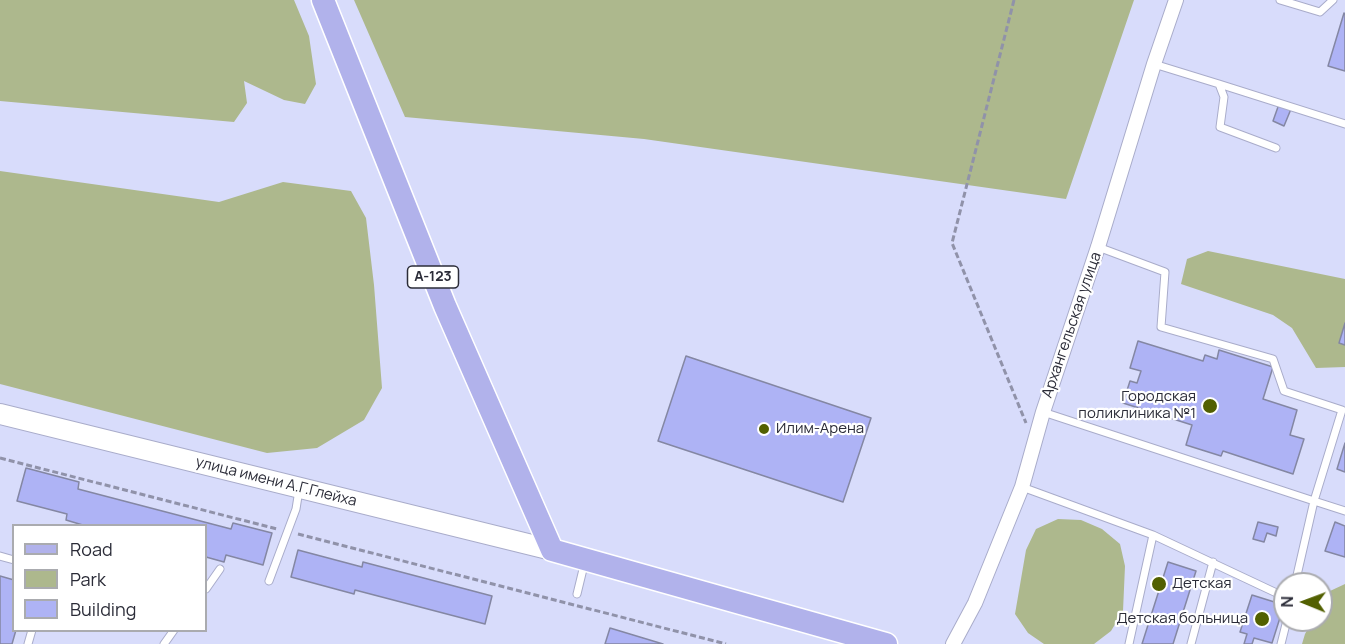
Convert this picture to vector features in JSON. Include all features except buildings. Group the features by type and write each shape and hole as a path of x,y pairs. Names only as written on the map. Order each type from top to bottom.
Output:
{"main road":[{"name":"А-123","path":"323,0 445,306 552,550"},
{"path":"552,550 886,644"}],"street":[{"name":"Архангельская улица","path":"953,644 975,603 1022,487 1043,411 1098,247 1176,0"},
{"name":"улица имени А.Г.Глейха","path":"0,414 552,550"}],"lane":[{"path":"1280,0 1320,12 1334,0"},
{"path":"1154,64 1345,124"},
{"path":"1219,84 1224,96 1220,127 1276,148"},
{"path":"1098,247 1164,272 1161,327 1273,359 1284,391 1342,410 1314,501 1298,572"},
{"path":"1043,411 1345,511"},
{"path":"269,581 296,509 300,487"},
{"path":"1022,487 1153,536 1273,591"},
{"path":"1129,644 1153,536"},
{"path":"577,594 586,559"},
{"path":"1191,644 1212,562"},
{"path":"207,588 220,569"}],"path":[{"path":"1014,0 952,243 1034,444"},
{"path":"0,458 287,532"},
{"path":"298,535 726,644"}],"green space":[{"path":"0,0 294,0 309,36 316,84 305,104 284,100 244,81 247,103 234,122 0,101"},
{"path":"354,0 1134,0 1066,199 644,139 405,117"},
{"path":"0,171 219,202 283,182 351,191 366,218 382,388 364,420 317,448 267,453 0,384"},
{"path":"1208,251 1345,279 1345,367 1316,368 1292,328 1273,315 1181,284 1187,259"},
{"path":"1058,519 1081,520 1102,529 1120,544 1125,566 1123,611 1111,631 1094,644 1044,644 1028,633 1015,614 1026,550 1036,529"},
{"path":"1345,584 1345,644 1302,644 1306,632 1333,632 1333,590"}],"place":[{"name":"Городская поликлиника №1","path":"1210,406"},
{"name":"Илим-Арена","path":"764,429"},
{"name":"Детская","path":"1159,584"},
{"name":"Детская больница","path":"1262,619"}]}
